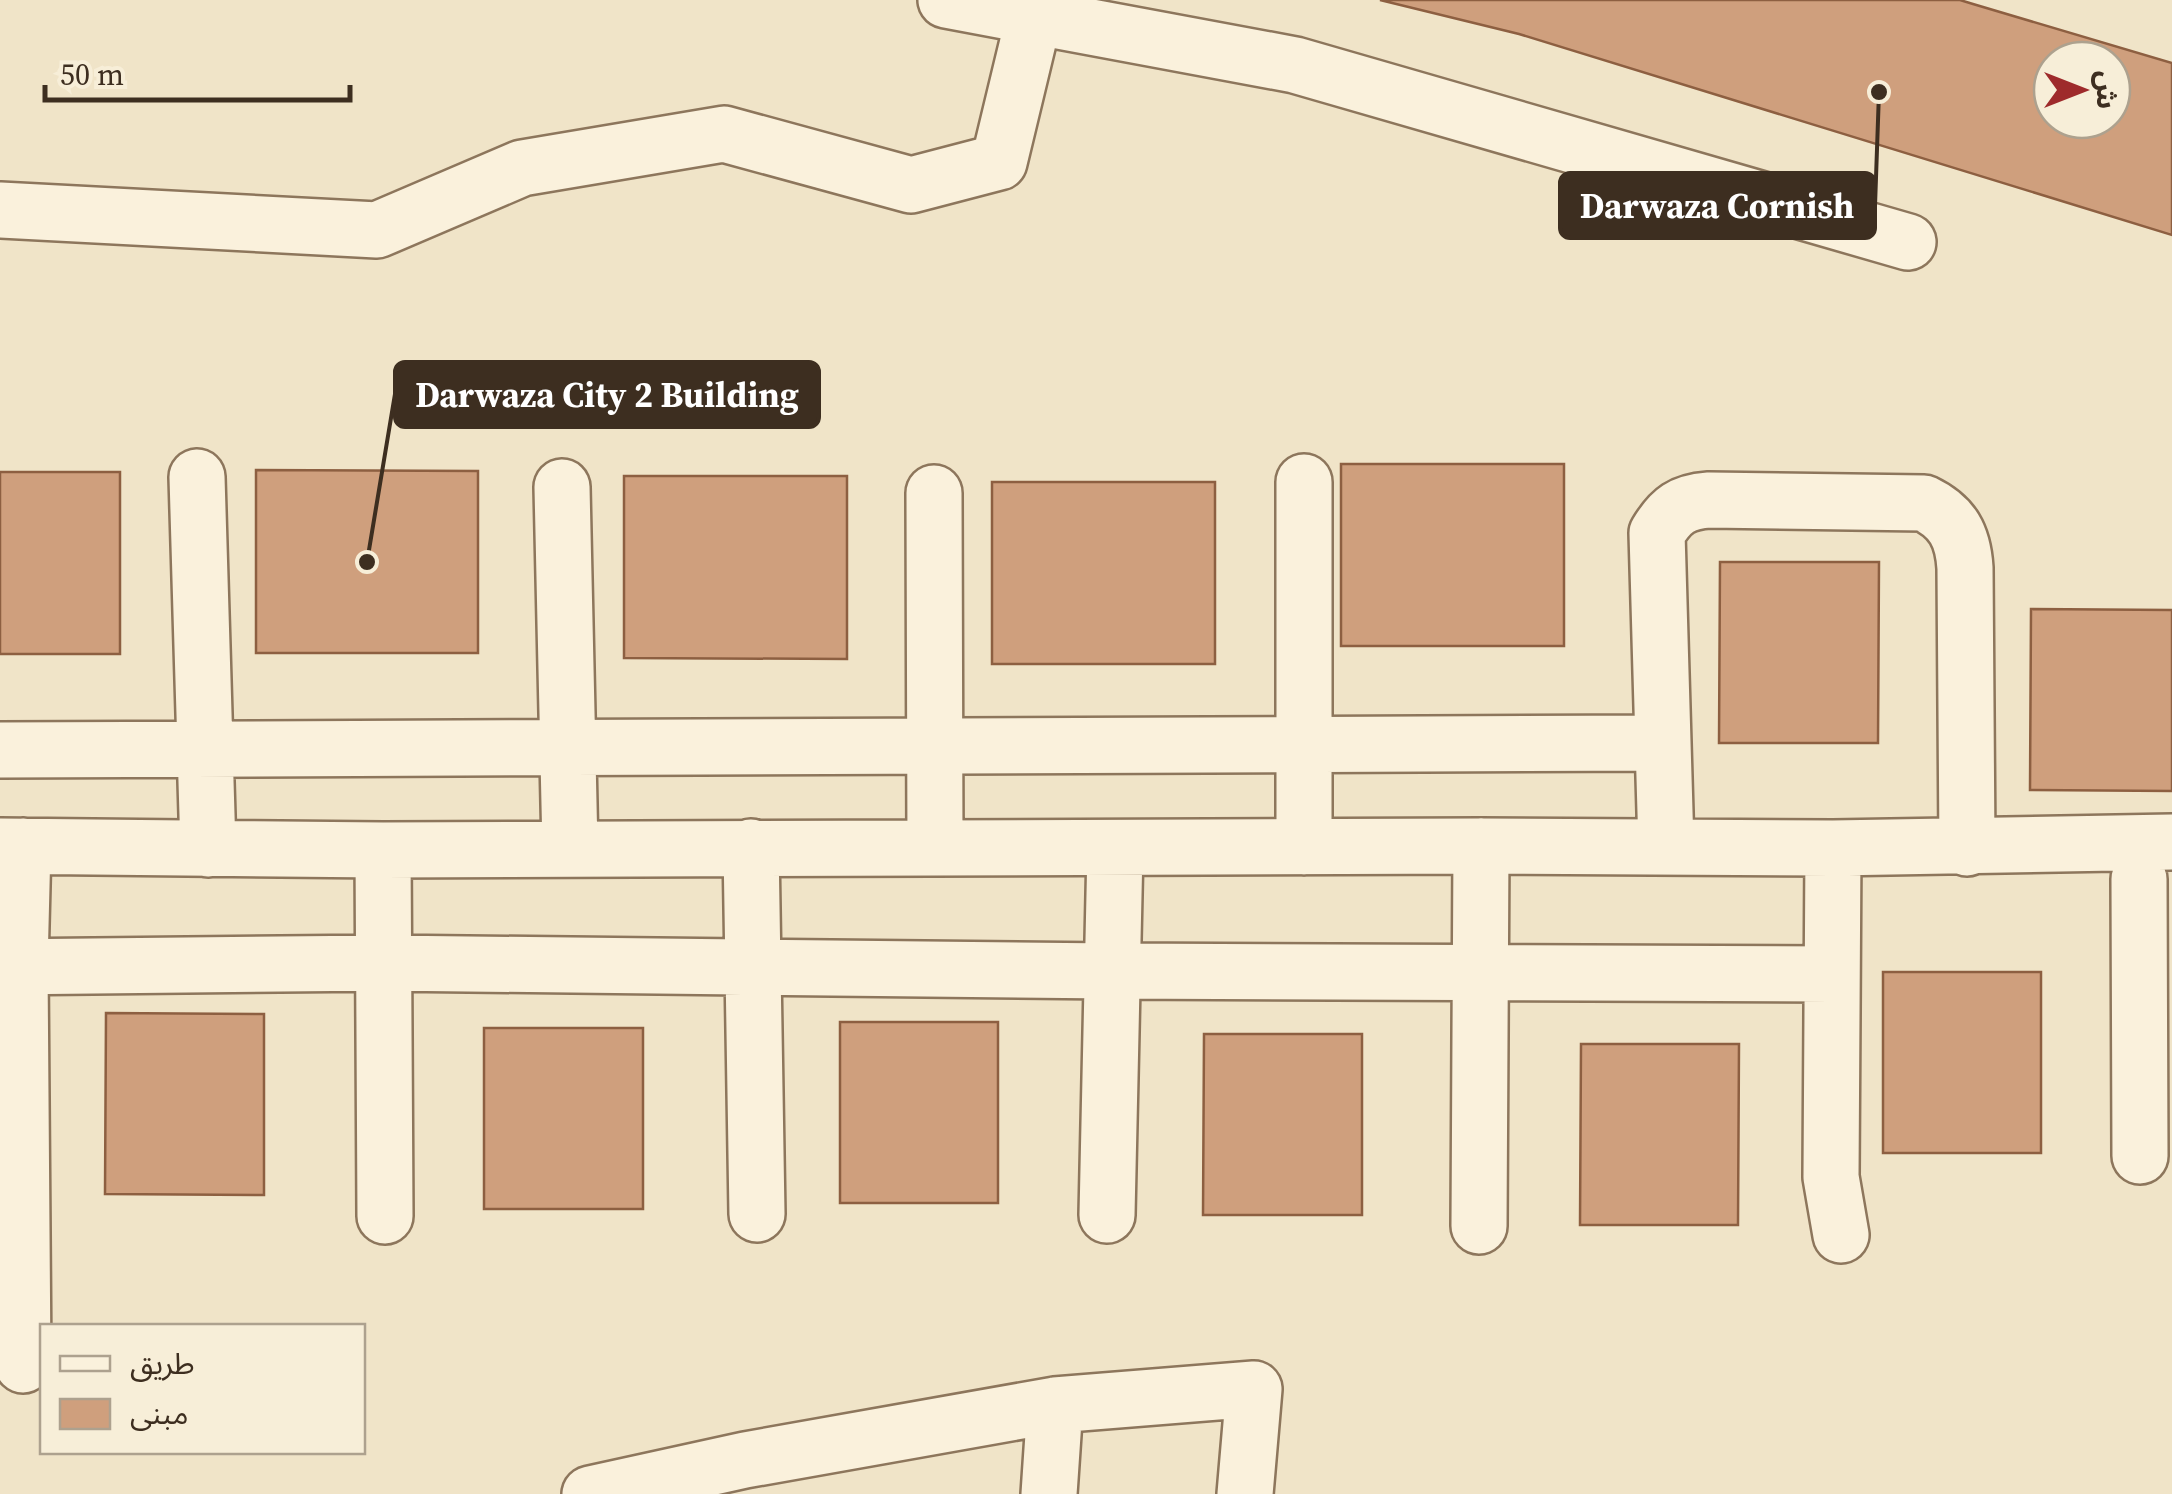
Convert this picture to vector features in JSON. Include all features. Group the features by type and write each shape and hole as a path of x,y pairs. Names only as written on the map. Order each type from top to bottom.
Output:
{"street":[{"path":"946,0 1295,64 1908,242"},
{"path":"0,210 377,230 522,168 724,134 911,186 999,162 1034,16"},
{"path":"198,478 208,849"},
{"path":"1304,482 1304,847"},
{"path":"562,487 570,849"},
{"path":"934,494 935,848"},
{"path":"1666,846 1657,532 1668,514 1687,502 1709,500 1924,503 1943,512 1956,528 1964,548 1967,848"},
{"path":"0,750 1662,744"},
{"path":"11,860 208,849 383,863 570,849 751,860 935,848 1115,862 1304,847 1481,862 1666,846 1832,863 1967,848 2161,867"},
{"path":"11,860 2161,867"},
{"path":"11,860 10,966 22,1365"},
{"path":"751,860 757,1214"},
{"path":"1106,1215 1115,862"},
{"path":"1479,1226 1481,862"},
{"path":"383,863 384,1216"},
{"path":"1832,863 1830,1177 1841,1234"},
{"path":"2140,1156 2161,867"},
{"path":"10,966 384,962 1832,974"},
{"path":"590,1494 741,1477 1054,1405 1254,1389 1245,1494"},
{"path":"1049,1494 1054,1405"}],"building":[{"path":"1380,0 1960,0 2095,40 2032,40 2032,140 2132,140 2132,51 2172,63 2172,235 1519,34"},
{"path":"1341,464 1564,464 1564,646 1341,646"},
{"path":"256,470 478,471 478,653 256,653"},
{"path":"0,472 120,472 120,654 0,654"},
{"path":"624,476 847,476 847,659 624,658"},
{"path":"992,482 1215,482 1215,664 992,664"},
{"path":"1720,562 1879,562 1878,743 1719,743"},
{"path":"2031,609 2172,610 2172,791 2030,790"},
{"path":"1883,972 2041,972 2041,1153 1883,1153"},
{"path":"106,1013 264,1014 264,1195 105,1194"},
{"path":"840,1022 998,1022 998,1203 840,1203"},
{"path":"484,1028 643,1028 643,1209 484,1209"},
{"path":"1204,1034 1362,1034 1362,1215 1203,1215"},
{"path":"1581,1044 1739,1044 1738,1225 1580,1225"}],"place":[{"name":"Darwaza Cornish","path":"1879,92"},
{"name":"Darwaza City 2 Building","path":"367,562"}]}
